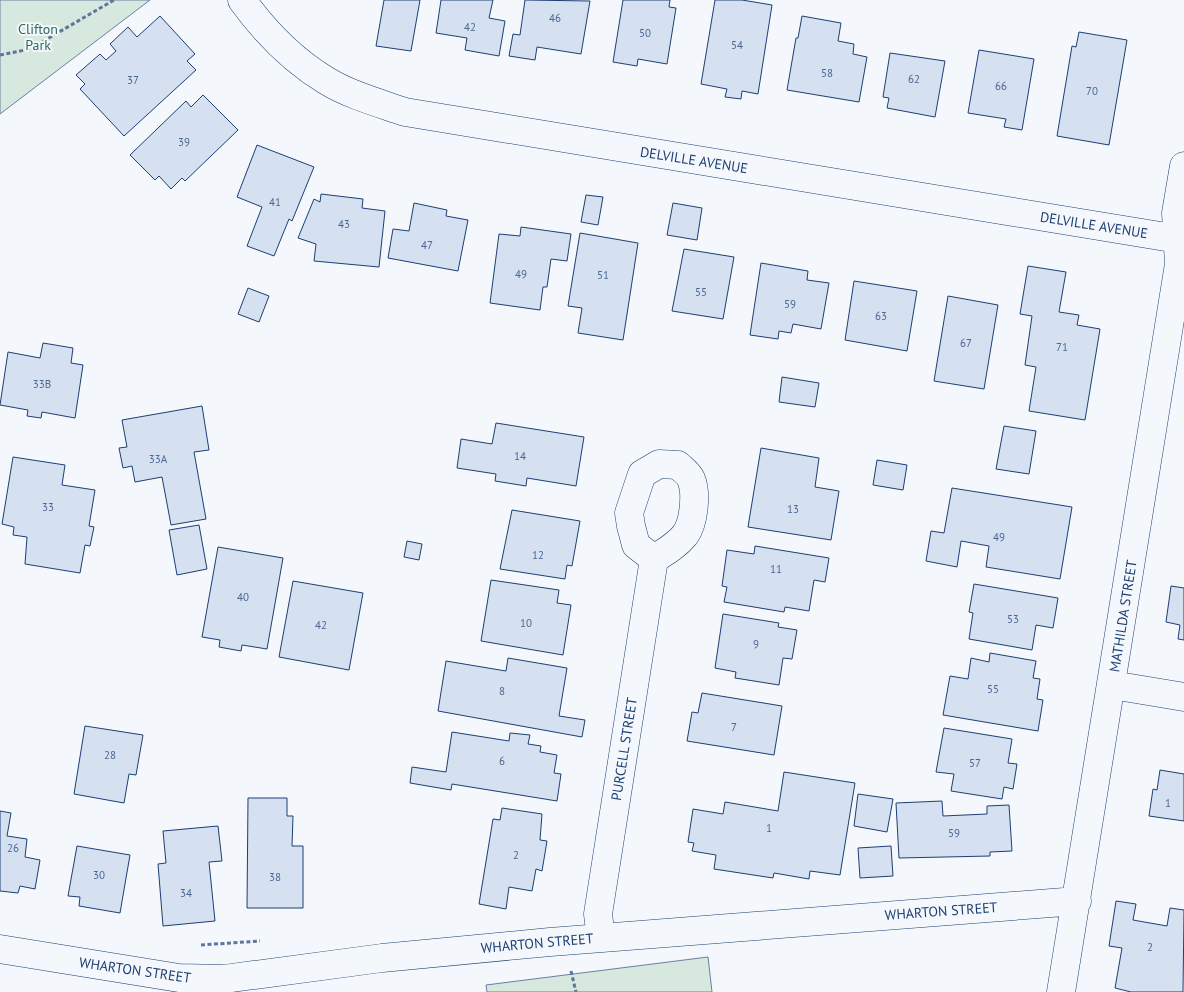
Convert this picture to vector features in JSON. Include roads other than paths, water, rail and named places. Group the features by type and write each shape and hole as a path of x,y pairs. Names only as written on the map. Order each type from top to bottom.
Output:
{"street":[{"name":"DELVILLE AVENUE","path":"242,0 261,26 292,57 328,82 405,112 1181,240"},
{"name":"MATHILDA STREET","path":"1061,992 1179,264 1181,240 1176,213 1184,166"},
{"name":"PURCELL STREET","path":"601,938 598,914 654,559"},
{"path":"1112,685 1184,697"},
{"name":"WHARTON STREET","path":"0,949 179,978 224,979 382,958 601,938 1077,901"}],"park label":[{"name":"Clifton Park","path":"38,38"}]}
